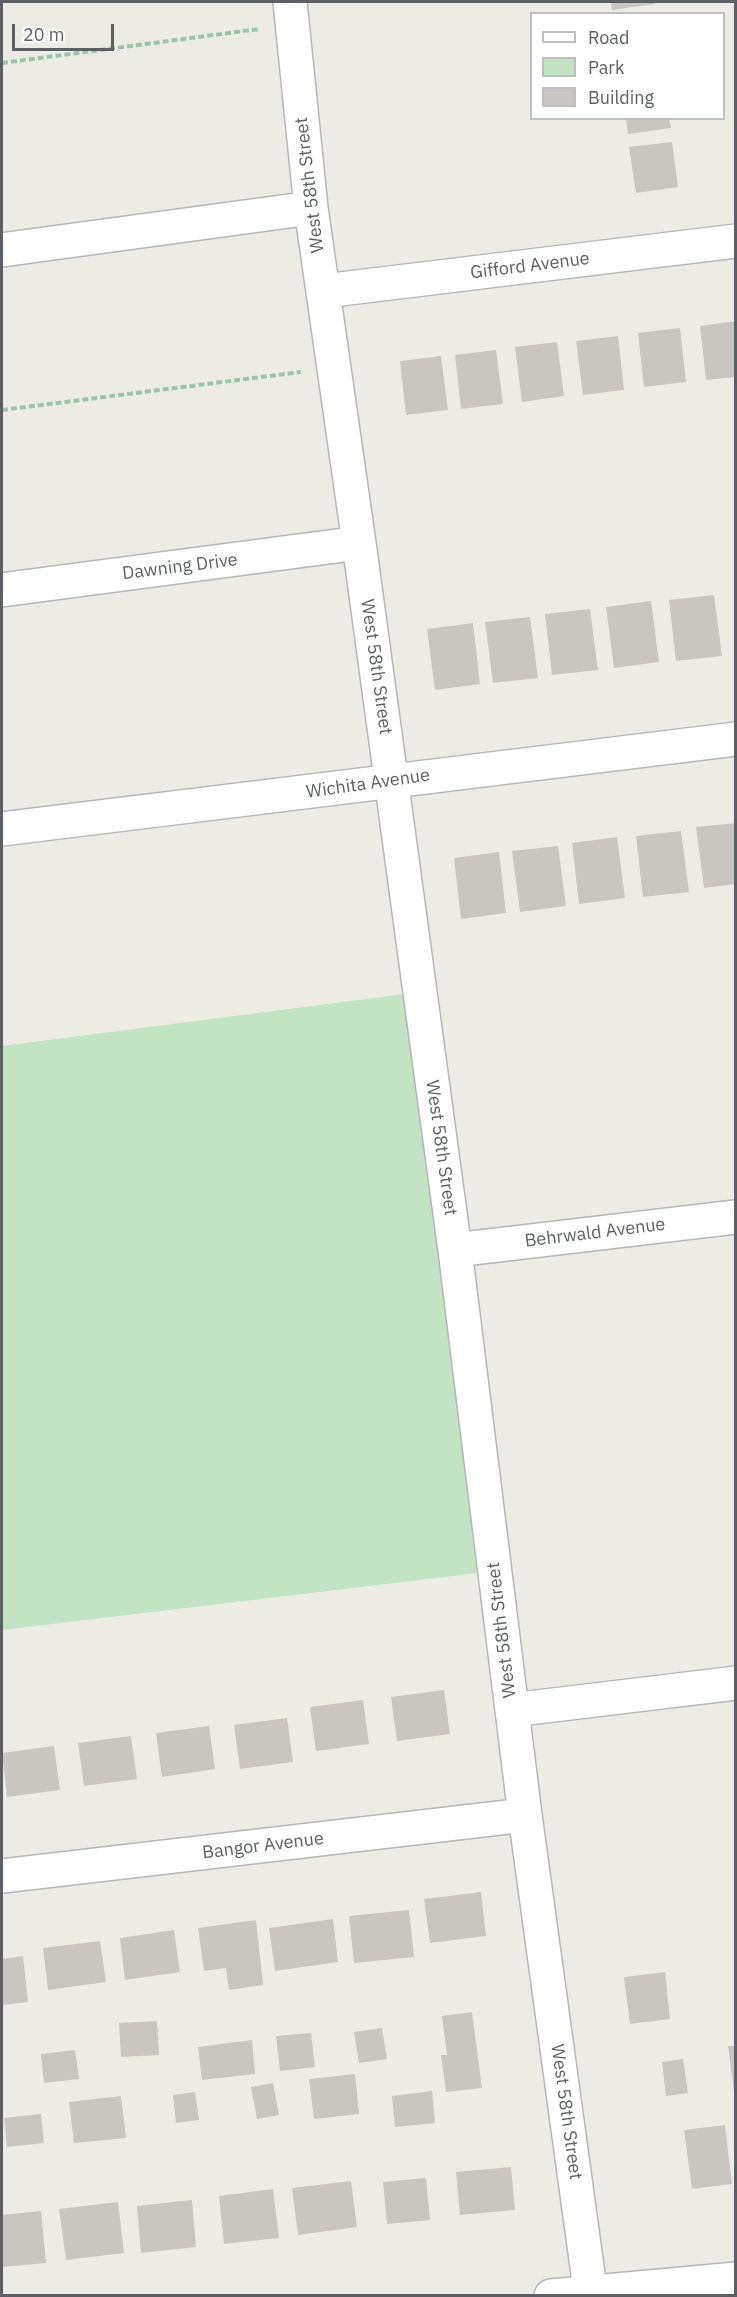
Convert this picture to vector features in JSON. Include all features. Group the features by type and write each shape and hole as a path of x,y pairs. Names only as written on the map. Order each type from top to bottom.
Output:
{"street":[{"name":"West 58th Street","path":"291,13 311,208 335,368 455,1250 525,1815 590,2293"},
{"path":"2,250 311,208"},
{"name":"Gifford Avenue","path":"324,291 735,241"},
{"name":"Dawning Drive","path":"2,590 359,543"},
{"name":"Wichita Avenue","path":"2,829 735,740"},
{"name":"Behrwald Avenue","path":"455,1250 735,1217"},
{"path":"512,1710 735,1683"},
{"name":"Bangor Avenue","path":"2,1876 525,1815"},
{"path":"551,2295 735,2279"}],"path":[{"path":"2,63 291,13"},
{"path":"2,410 335,368"}],"green space":[{"path":"405,994 478,1573 2,1630 2,1046"}],"building":[{"path":"611,2 654,2 655,4 612,10"},
{"path":"626,120 669,120 671,128 628,134"},
{"path":"672,142 678,187 636,193 629,147"},
{"path":"736,321 736,377 706,380 700,326"},
{"path":"680,328 686,382 644,387 638,333"},
{"path":"618,336 624,390 583,395 576,341"},
{"path":"557,342 564,396 522,402 515,347"},
{"path":"496,350 503,404 461,409 455,355"},
{"path":"441,356 448,410 406,415 400,361"},
{"path":"714,595 722,656 676,661 669,600"},
{"path":"651,601 659,662 614,668 606,607"},
{"path":"590,609 598,670 552,675 545,614"},
{"path":"530,617 538,678 493,683 485,622"},
{"path":"473,623 480,684 435,690 427,629"},
{"path":"736,823 736,884 704,888 696,827"},
{"path":"681,831 689,892 643,897 636,836"},
{"path":"617,837 625,898 579,904 572,843"},
{"path":"558,846 566,906 520,912 512,851"},
{"path":"499,852 506,913 461,919 454,858"},
{"path":"444,1690 450,1734 397,1741 391,1697"},
{"path":"363,1700 369,1744 316,1751 310,1707"},
{"path":"287,1718 293,1762 240,1769 234,1725"},
{"path":"209,1726 215,1769 162,1777 156,1733"},
{"path":"131,1736 137,1779 84,1786 78,1743"},
{"path":"54,1746 60,1790 7,1797 2,1753"},
{"path":"481,1892 486,1936 430,1943 424,1899"},
{"path":"409,1910 414,1957 354,1963 349,1916"},
{"path":"333,1919 338,1962 275,1971 269,1928"},
{"path":"256,1920 263,1985 229,1990 226,1968 204,1971 198,1928"},
{"path":"174,1930 180,1972 125,1980 120,1938"},
{"path":"100,1941 106,1982 48,1990 43,1948"},
{"path":"23,1956 28,2002 2,2005 2,1959"},
{"path":"665,1972 670,2019 630,2024 624,1977"},
{"path":"472,2012 482,2088 446,2092 441,2055 447,2055 442,2016"},
{"path":"157,2021 159,2055 121,2057 119,2023"},
{"path":"382,2028 387,2059 359,2063 354,2032"},
{"path":"311,2033 315,2067 280,2071 276,2036"},
{"path":"252,2040 255,2074 202,2080 198,2047"},
{"path":"728,2046 736,2046 736,2092 734,2092"},
{"path":"75,2050 79,2079 44,2083 41,2054"},
{"path":"683,2059 688,2093 666,2096 662,2062"},
{"path":"355,2074 359,2114 314,2119 309,2079"},
{"path":"273,2083 279,2115 257,2119 251,2087"},
{"path":"432,2091 435,2123 395,2127 392,2096"},
{"path":"195,2092 199,2120 176,2123 173,2095"},
{"path":"121,2096 126,2138 74,2143 69,2102"},
{"path":"41,2114 44,2143 7,2147 4,2118"},
{"path":"725,2125 732,2184 692,2189 684,2130"},
{"path":"511,2167 515,2210 460,2215 456,2172"},
{"path":"426,2178 430,2220 387,2224 383,2182"},
{"path":"351,2181 357,2227 298,2235 292,2188"},
{"path":"273,2189 279,2238 224,2244 219,2196"},
{"path":"192,2200 196,2247 141,2253 137,2206"},
{"path":"118,2202 124,2253 66,2260 59,2209"},
{"path":"41,2211 46,2263 2,2267 2,2215"}]}
